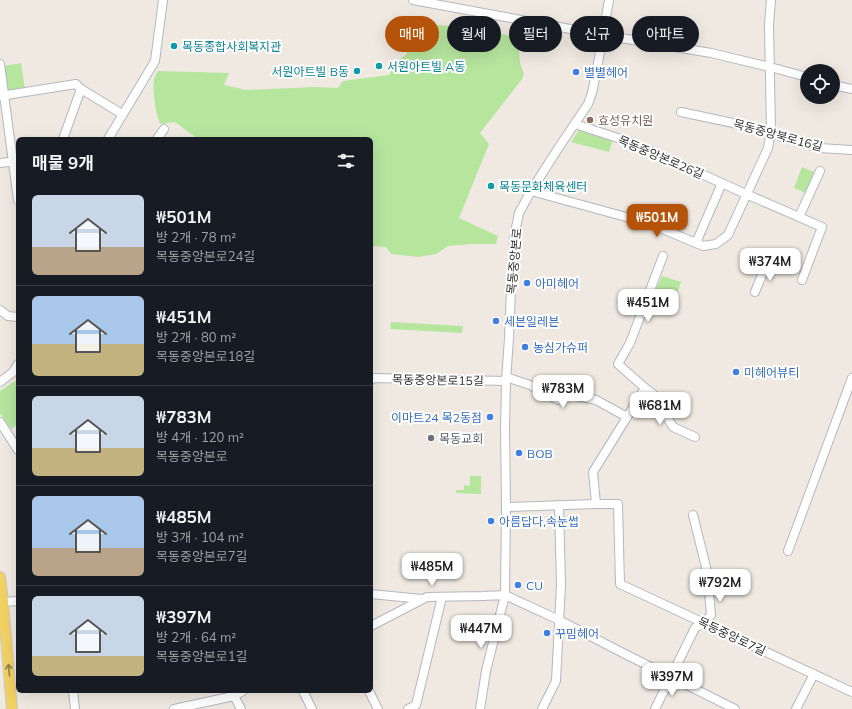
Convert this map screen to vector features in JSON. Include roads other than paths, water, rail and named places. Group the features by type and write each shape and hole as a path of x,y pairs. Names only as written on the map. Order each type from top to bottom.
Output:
{"main road":[{"path":"0,577 12,709"}],"street":[{"path":"109,137 155,61 163,0"},
{"path":"413,0 570,30"},
{"name":"목동중앙본로","path":"606,16 609,0"},
{"path":"532,191 648,223 704,246 716,244 728,235 768,148 771,131 769,24 772,0"},
{"path":"624,39 711,53 800,75"},
{"name":"목동중앙본로","path":"480,709 486,671 505,594 506,379 514,237 520,213 532,191 588,104 592,93 600,52"},
{"path":"0,64 2,95 15,161 16,174"},
{"path":"2,95 76,84 80,89 122,114"},
{"path":"840,86 852,90"},
{"path":"64,137 80,89"},
{"name":"목동중앙북로16길","path":"681,112 771,131 782,137 819,148 852,150"},
{"name":"목동중앙본로26길","path":"575,124 633,143 722,184 822,227 802,280"},
{"path":"158,137 164,129"},
{"path":"0,163 15,161"},
{"path":"800,217 820,171"},
{"path":"696,243 722,184"},
{"path":"664,256 630,343 618,364 653,394 673,427 695,437"},
{"path":"755,292 766,265"},
{"path":"0,310 8,316 16,317"},
{"path":"0,382 16,374"},
{"path":"788,551 852,378"},
{"name":"목동중앙본로15길","path":"373,379 506,379"},
{"path":"506,379 530,385 558,400 572,395 596,400 627,418"},
{"path":"506,507 596,504 593,472 645,388"},
{"path":"0,422 16,447"},
{"name":"목동중앙로7길","path":"596,504 618,504 620,584 852,692"},
{"path":"542,709 556,680 560,585 559,505"},
{"path":"655,709 695,628 704,623 711,616 706,567 693,515"},
{"path":"373,594 423,599"},
{"path":"373,625 427,597 505,594 735,709"},
{"path":"408,709 416,704 442,597"},
{"path":"3,602 16,601"},
{"path":"796,709 814,674"},
{"path":"73,693 75,709"},
{"path":"174,709 233,693 241,709"},
{"path":"304,693 312,709"},
{"path":"370,693 378,709"}],"place":[{"name":"목동종합사회복지관","path":"174,46"},
{"name":"서원아트빌 A동","path":"379,66"},
{"name":"서원아트빌 B동","path":"357,71"},
{"name":"별별헤어","path":"576,72"},
{"name":"효성유치원","path":"590,120"},
{"name":"목동문화체육센터","path":"491,186"},
{"name":"아미헤어","path":"527,283"},
{"name":"세븐일레븐","path":"496,321"},
{"name":"농심가슈퍼","path":"525,347"},
{"name":"미헤어뷰티","path":"736,372"},
{"name":"이마트24 목2동점","path":"490,417"},
{"name":"목동교회","path":"431,438"},
{"name":"BOB","path":"519,453"},
{"name":"아름답다,속눈썹","path":"491,521"},
{"name":"CU","path":"518,585"},
{"name":"꾸밈헤어","path":"547,633"}]}
